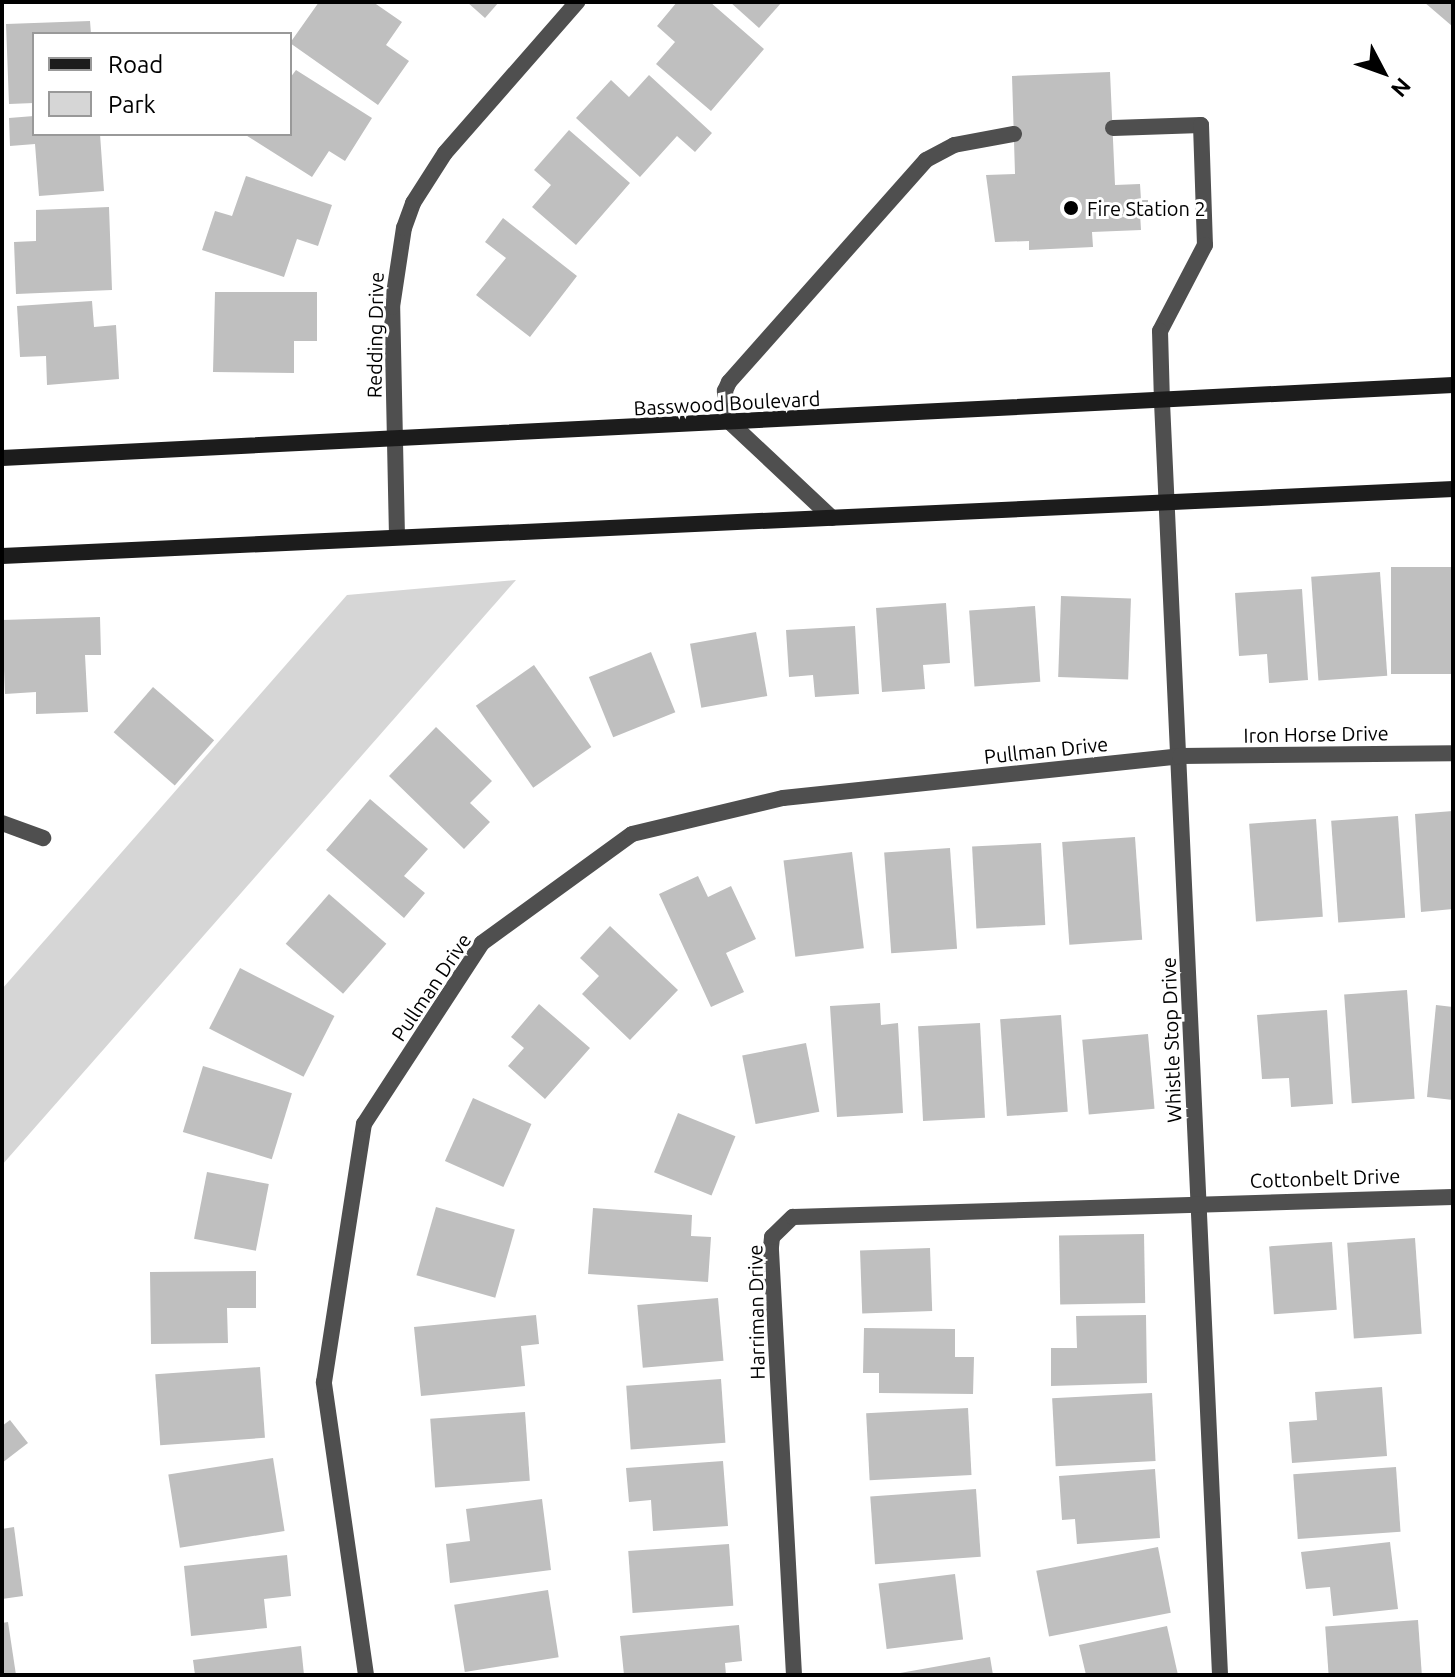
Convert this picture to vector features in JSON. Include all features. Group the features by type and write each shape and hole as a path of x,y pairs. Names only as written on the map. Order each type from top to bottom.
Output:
{"main road":[{"name":"Basswood Boulevard","path":"2,458 1453,385"},
{"path":"2,556 1453,489"}],"street":[{"name":"Redding Drive","path":"397,537 394,280 413,203 466,126 577,2"},
{"name":"Whistle Stop Drive","path":"1113,128 1201,125 1205,245 1160,331 1220,1675"},
{"path":"832,518 731,423 725,402 729,382 916,168 954,145 1014,134"},
{"name":"Iron Horse Drive","path":"1180,756 1453,753"},
{"name":"Pullman Drive","path":"366,1675 324,1382 364,1124 482,943 632,834 783,798 1180,756"},
{"path":"2,823 43,838"},
{"name":"Cottonbelt Drive","path":"1197,1201 1453,1197"},
{"name":"Harriman Drive","path":"794,1675 771,1247 779,1228 793,1217 1197,1201"}],"green space":[{"path":"516,580 2,1165 2,989 347,595"}],"building":[{"path":"319,2 373,2 402,22 386,45 409,61 378,105 292,44"},
{"path":"467,2 499,2 485,18"},
{"path":"677,2 710,2 764,49 711,111 656,64 675,42 657,26"},
{"path":"730,2 782,2 759,28"},
{"path":"1424,2 1453,2 1453,25 1452,26"},
{"path":"90,21 91,32 32,32 32,103 9,104 6,24"},
{"path":"296,70 372,118 345,161 329,151 312,177 247,136 292,136 292,75"},
{"path":"1110,72 1115,185 1140,184 1141,200 1148,200 1148,213 1140,213 1141,230 1092,232 1093,247 1029,250 1029,241 995,242 986,175 1015,174 1012,76"},
{"path":"649,75 712,133 695,152 677,136 640,177 576,118 611,80 629,97"},
{"path":"32,116 32,136 100,136 104,191 39,196 35,144 10,146 9,118"},
{"path":"569,130 630,183 576,245 532,207 551,185 534,170"},
{"path":"246,176 332,205 318,246 297,239 284,277 202,250 215,211 232,216"},
{"path":"109,207 112,290 16,294 14,242 36,241 36,210"},
{"path":"503,218 577,276 530,337 476,295 506,258 485,242"},
{"path":"215,292 317,292 317,341 294,341 294,373 213,372"},
{"path":"92,301 94,327 116,325 119,379 47,385 46,356 20,357 17,306"},
{"path":"1391,567 1453,567 1453,674 1391,674"},
{"path":"1380,572 1387,676 1318,681 1311,577"},
{"path":"1302,589 1308,680 1269,683 1267,654 1239,656 1235,593"},
{"path":"1061,596 1131,598 1128,679 1058,677"},
{"path":"946,603 950,663 923,665 925,689 882,692 876,608"},
{"path":"1035,606 1040,682 974,686 969,611"},
{"path":"100,617 101,655 85,655 88,712 36,714 36,692 5,694 2,620"},
{"path":"855,626 859,694 815,697 813,675 789,677 786,630"},
{"path":"756,632 767,696 701,708 690,644"},
{"path":"651,652 675,712 613,737 589,677"},
{"path":"534,665 591,747 533,788 476,706"},
{"path":"153,687 214,740 175,785 114,732"},
{"path":"436,727 492,781 470,803 490,822 464,849 389,776"},
{"path":"370,799 428,849 404,876 425,893 404,918 326,850"},
{"path":"1453,811 1453,909 1421,912 1415,814"},
{"path":"1398,816 1405,918 1338,922 1331,821"},
{"path":"1316,819 1323,917 1256,921 1249,824"},
{"path":"1135,837 1142,940 1069,945 1062,842"},
{"path":"1041,843 1045,925 976,928 972,847"},
{"path":"950,848 957,949 891,953 884,853"},
{"path":"852,852 864,948 795,957 784,860"},
{"path":"698,876 708,897 731,886 756,939 726,953 744,992 711,1007 659,894"},
{"path":"329,894 386,944 343,994 286,944"},
{"path":"610,926 678,990 630,1040 582,994 599,976 580,958"},
{"path":"240,968 334,1016 304,1077 209,1029"},
{"path":"1407,990 1415,1099 1352,1103 1344,994"},
{"path":"880,1003 881,1025 898,1023 903,1113 837,1117 830,1006"},
{"path":"539,1004 590,1048 545,1099 508,1066 524,1048 511,1037"},
{"path":"1436,1005 1453,1007 1453,1100 1427,1097"},
{"path":"1327,1010 1333,1104 1291,1107 1289,1078 1262,1079 1257,1015"},
{"path":"1061,1015 1068,1112 1007,1116 1000,1019"},
{"path":"980,1023 985,1118 923,1121 918,1026"},
{"path":"1148,1034 1155,1109 1089,1114 1082,1040"},
{"path":"806,1043 819,1112 756,1124 742,1055"},
{"path":"203,1066 292,1093 272,1159 183,1132"},
{"path":"473,1098 531,1124 503,1187 445,1161"},
{"path":"678,1113 735,1136 712,1196 654,1172"},
{"path":"207,1172 269,1184 256,1251 194,1239"},
{"path":"436,1207 515,1230 495,1298 416,1275"},
{"path":"593,1208 692,1215 691,1236 711,1237 708,1282 588,1274"},
{"path":"1144,1234 1145,1303 1060,1304 1059,1235"},
{"path":"1415,1238 1422,1334 1354,1339 1347,1243"},
{"path":"1332,1242 1337,1310 1274,1314 1269,1246"},
{"path":"930,1248 932,1311 862,1313 860,1250"},
{"path":"256,1271 256,1308 227,1308 228,1343 151,1344 150,1272"},
{"path":"718,1298 723,1361 643,1368 637,1305"},
{"path":"536,1315 539,1344 521,1346 525,1386 421,1396 414,1327"},
{"path":"1146,1315 1147,1383 1051,1386 1051,1348 1077,1348 1076,1316"},
{"path":"864,1328 955,1329 955,1357 974,1357 973,1394 879,1393 879,1373 863,1373"},
{"path":"260,1367 265,1438 160,1445 155,1374"},
{"path":"721,1379 725,1443 631,1449 626,1386"},
{"path":"1382,1387 1387,1456 1292,1463 1289,1422 1317,1420 1315,1392"},
{"path":"1152,1393 1156,1461 1056,1466 1052,1398"},
{"path":"968,1408 972,1475 870,1480 866,1413"},
{"path":"525,1412 530,1481 435,1487 430,1419"},
{"path":"10,1420 28,1443 2,1463 2,1426"},
{"path":"273,1458 285,1531 180,1548 168,1475"},
{"path":"723,1461 728,1526 653,1531 651,1500 629,1502 626,1468"},
{"path":"1396,1467 1401,1532 1298,1539 1293,1474"},
{"path":"1155,1469 1160,1538 1077,1544 1075,1519 1062,1520 1059,1476"},
{"path":"976,1489 981,1557 875,1564 870,1496"},
{"path":"542,1499 551,1570 450,1583 446,1544 470,1541 466,1509"},
{"path":"14,1527 23,1596 2,1599 2,1529"},
{"path":"1390,1542 1398,1609 1333,1616 1330,1587 1306,1589 1301,1552"},
{"path":"729,1544 733,1606 633,1613 628,1551"},
{"path":"1158,1547 1171,1613 1049,1636 1036,1571"},
{"path":"287,1555 291,1596 264,1599 267,1628 191,1636 184,1566"},
{"path":"955,1574 963,1640 887,1649 879,1583"},
{"path":"548,1590 559,1657 465,1672 454,1605"},
{"path":"1418,1620 1422,1675 1329,1675 1325,1626"},
{"path":"8,1622 16,1675 2,1675 2,1623"},
{"path":"739,1625 742,1661 725,1663 726,1675 624,1675 620,1636"},
{"path":"1167,1626 1178,1675 1086,1675 1079,1645"},
{"path":"301,1646 304,1675 195,1675 193,1660"},
{"path":"990,1657 993,1675 900,1673"}],"place":[{"name":"Fire Station 2","path":"1071,208"}]}
